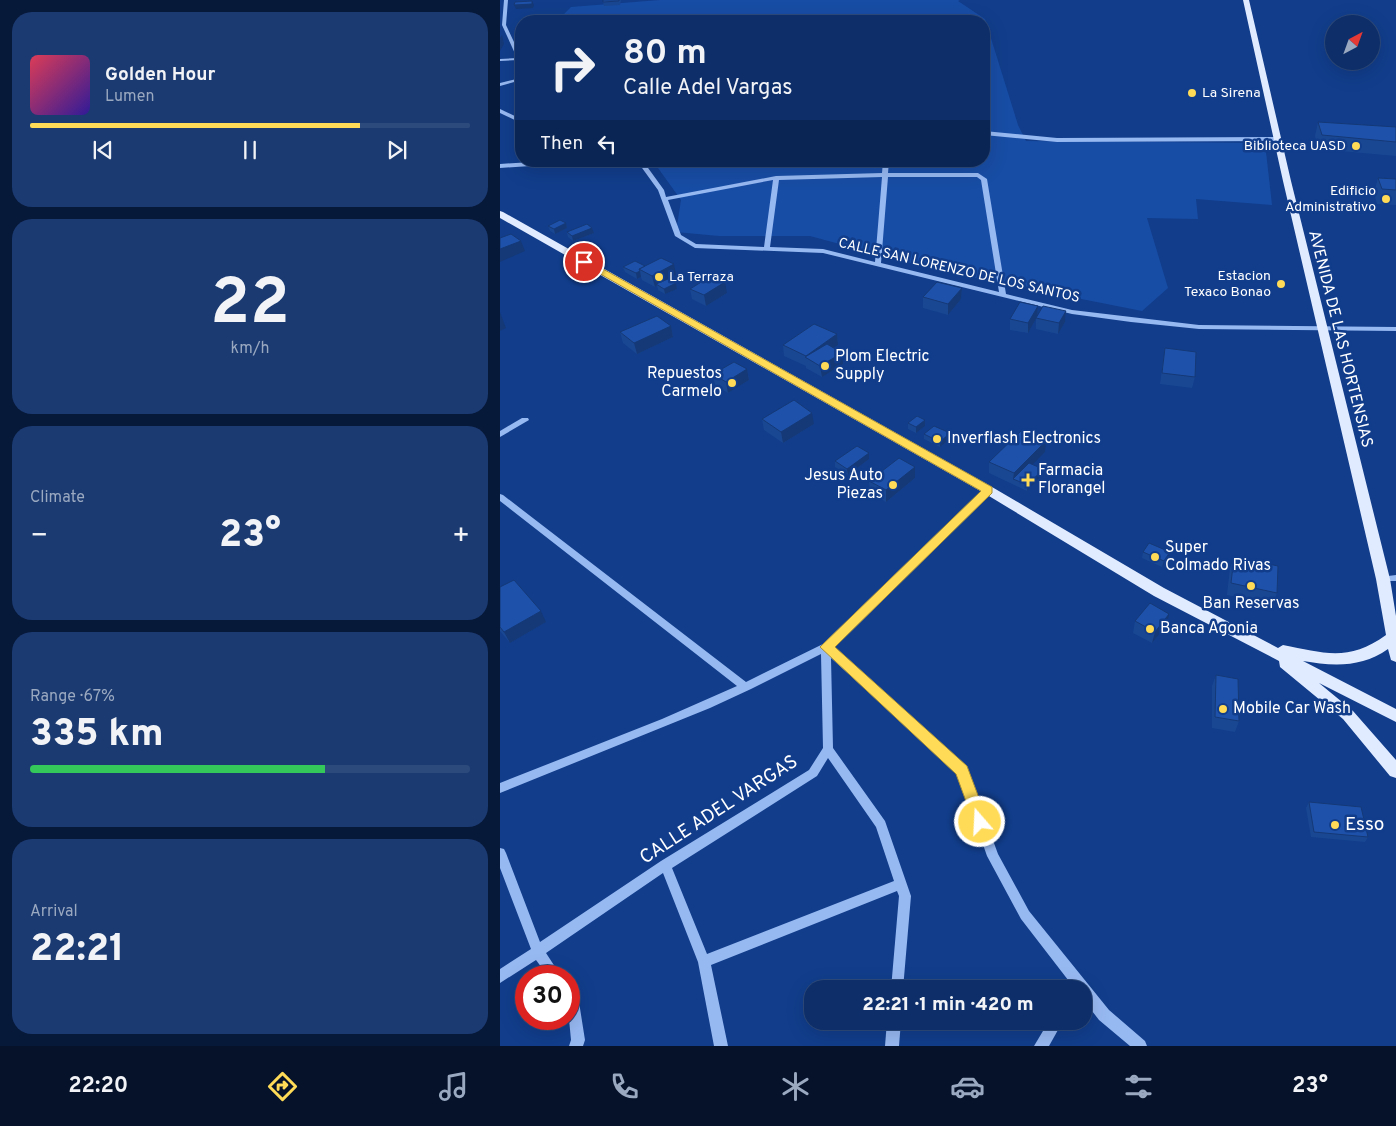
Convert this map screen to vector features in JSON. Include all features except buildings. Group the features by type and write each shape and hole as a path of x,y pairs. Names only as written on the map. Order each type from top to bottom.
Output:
{"main road":[{"name":"AVENIDA DE LAS HORTENSIAS","path":"1246,0 1287,181 1383,579 1396,656"},
{"path":"500,214 988,490 1159,592 1396,716"},
{"path":"1268,648 1336,661 1363,658 1380,649 1392,638"},
{"path":"1268,648 1348,715 1396,772"}],"street":[{"path":"506,0 504,25 515,49"},
{"path":"500,60 515,60"},
{"path":"500,85 515,81"},
{"path":"500,110 515,118"},
{"path":"990,134 1056,140 1279,139"},
{"path":"500,166 515,165"},
{"name":"CALLE SAN LORENZO DE LOS SANTOS","path":"644,167 661,190 678,236 695,246 823,251 1072,312 1199,327 1396,329"},
{"path":"878,266 886,167"},
{"path":"664,199 776,178 974,174 982,177 1004,296"},
{"path":"767,248 776,178"},
{"path":"500,434 525,420"},
{"path":"500,788 745,687 787,668 826,647 988,490"},
{"path":"500,497 745,687"},
{"path":"1383,579 1396,578"},
{"path":"826,647 828,749 881,825 905,896 898,980"},
{"path":"826,647 962,770 993,856 1020,907 1073,980"},
{"name":"CALLE ADEL VARGAS","path":"500,978 665,865 813,773 828,749"},
{"path":"500,853 538,952 547,965"},
{"path":"665,865 704,962 721,1046"},
{"path":"704,962 900,884"},
{"path":"1092,1002 1140,1046"},
{"path":"576,1046 578,1040 577,1030"},
{"path":"892,1046 893,1030"},
{"path":"1041,1046 1051,1030"}],"shaded area":[{"path":"660,0 960,0 958,1 979,15 563,15 571,7"},
{"path":"990,35 1018,125 1026,141 1265,143 1272,205 1196,199 1198,219 1147,218 1168,288 1142,311 940,271 810,236 719,236 676,232 681,200 657,167 990,167"}],"place":[{"name":"La Sirena","path":"1192,93"},
{"name":"Biblioteca UASD","path":"1356,146"},
{"name":"Edificio Administrativo","path":"1386,199"},
{"name":"La Terraza","path":"659,277"},
{"name":"Estacion Texaco Bonao","path":"1281,284"},
{"name":"Plom Electric Supply","path":"825,366"},
{"name":"Repuestos Carmelo","path":"732,383"},
{"name":"Inverflash Electronics","path":"937,439"},
{"name":"Farmacia Florangel","path":"1028,480"},
{"name":"Jesus Auto Piezas","path":"893,485"},
{"name":"Super Colmado Rivas","path":"1155,557"},
{"name":"Ban Reservas","path":"1251,586"},
{"name":"Banca Agonia","path":"1150,629"},
{"name":"Mobile Car Wash","path":"1223,709"},
{"name":"Esso","path":"1335,825"}],"route":[{"path":"584,262 988,490 826,647 962,770 980,822"}]}
